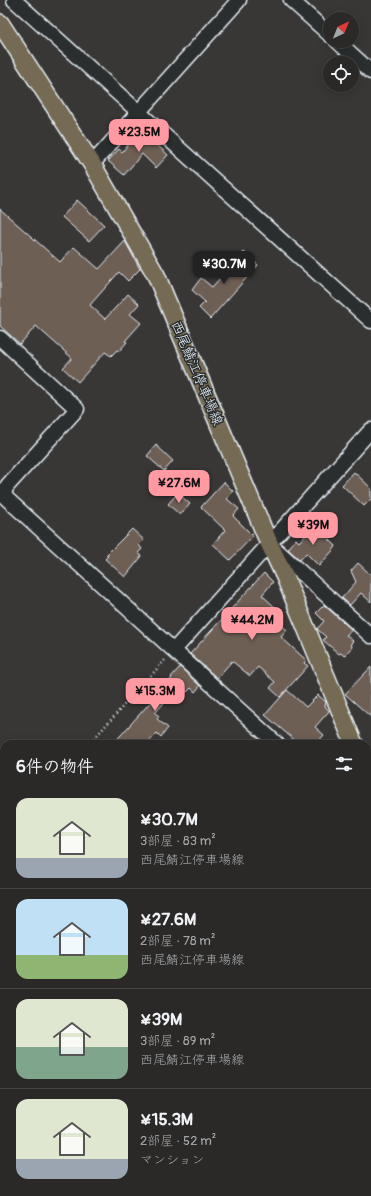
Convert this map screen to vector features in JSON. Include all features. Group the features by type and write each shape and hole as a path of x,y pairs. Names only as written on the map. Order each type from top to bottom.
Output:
{"main road":[{"name":"西尾鯖江停車場線","path":"0,23 92,164 156,275 269,543 286,577 352,740"}],"street":[{"path":"14,0 371,321"},
{"path":"92,164 238,0"},
{"path":"291,0 323,29"},
{"path":"345,48 371,72"},
{"path":"0,338 77,409 8,485 4,491 6,498 274,740"},
{"path":"174,650 371,430"},
{"path":"269,543 371,636"}],"path":[{"path":"93,740 174,650"}],"building":[{"path":"143,128 159,142 157,145 168,155 156,168 142,154 124,175 108,161 119,149 122,152"},
{"path":"77,200 104,225 89,241 62,217"},
{"path":"0,209 60,262 74,247 99,269 125,241 140,269 128,281 119,272 90,305 105,319 128,294 139,304 130,314 141,323 125,341 127,342 119,351 117,350 111,356 105,352 78,382 63,368 72,358 36,326 20,344 0,326"},
{"path":"244,252 258,265 210,319 199,308 205,302 192,290 201,278 212,287"},
{"path":"156,445 173,461 164,471 147,456"},
{"path":"354,472 371,488 371,499 364,506 342,485"},
{"path":"224,482 233,491 227,499 239,509 233,516 253,536 230,560 213,544 225,530 201,507"},
{"path":"176,495 179,498 181,496 190,504 180,515 168,504"},
{"path":"315,525 336,546 319,566 306,553 300,560 288,549 296,539 299,542"},
{"path":"132,529 144,540 139,545 142,549 138,553 142,556 125,577 105,559 108,556 106,555"},
{"path":"358,563 371,575 371,602 361,593 350,605 342,598 356,582 351,571"},
{"path":"264,573 273,582 262,595 279,611 273,618 287,630 281,637 306,660 304,663 308,666 280,697 270,688 275,682 258,667 250,676 232,661 217,678 190,654"},
{"path":"324,605 352,630 346,635 353,641 351,643 352,647 344,656 341,653 339,654 323,640 326,637 317,629 324,621 316,613"},
{"path":"180,667 200,686 195,692 191,688 187,692 180,685 155,713 159,716 157,719 168,728 161,737 157,733 151,740 117,740 172,678 171,677"},
{"path":"371,667 371,717 345,694"},
{"path":"287,690 306,707 318,695 326,702 325,706 329,711 315,727 324,735 320,740 294,740 265,715"}]}
